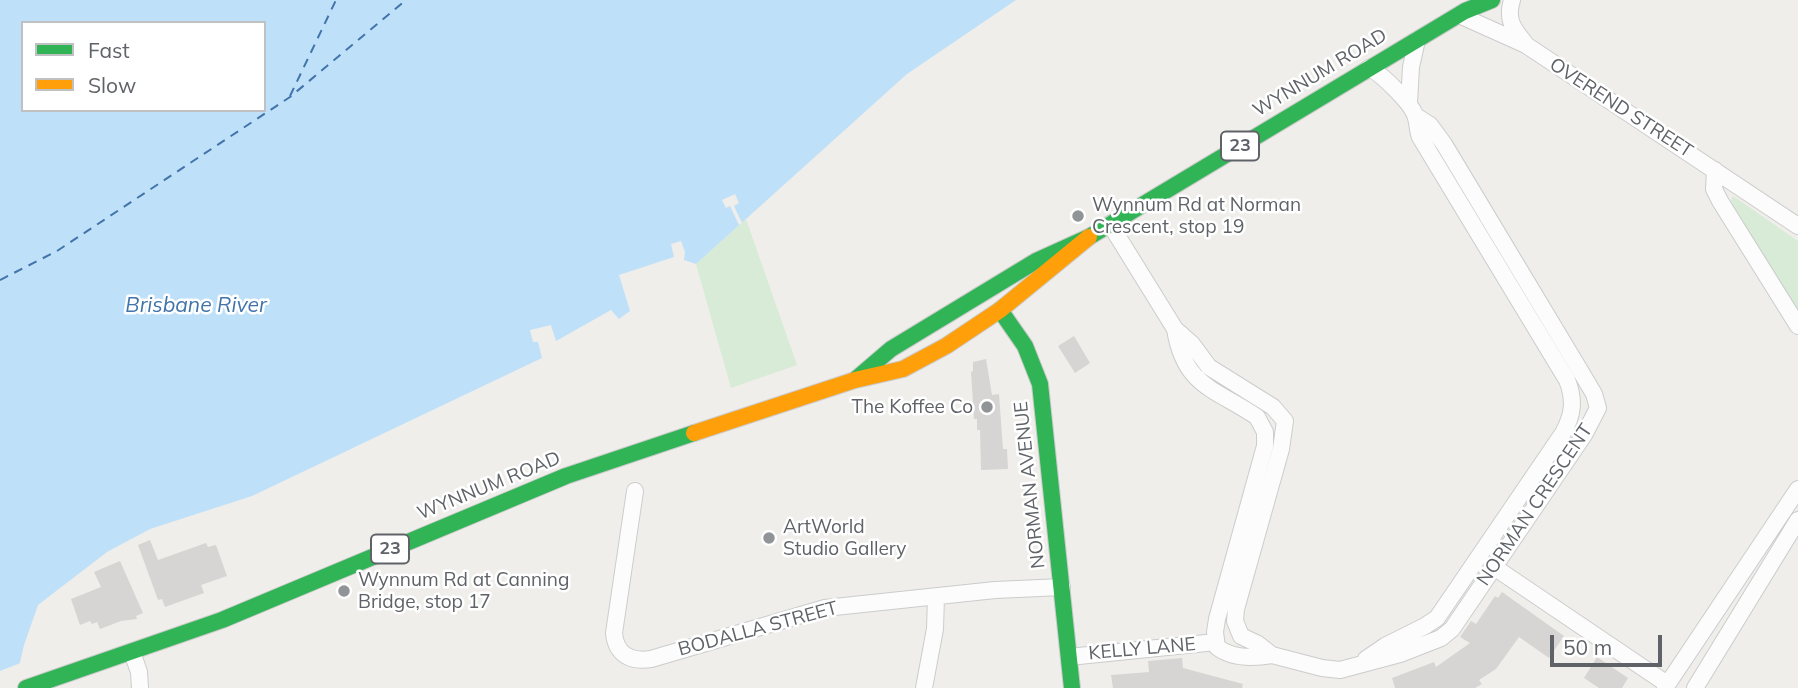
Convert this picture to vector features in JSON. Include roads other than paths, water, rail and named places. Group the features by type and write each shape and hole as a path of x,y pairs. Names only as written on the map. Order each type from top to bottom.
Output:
{"main road":[{"name":"WYNNUM ROAD","path":"26,688 222,620 566,477 855,380 892,373 915,364 1000,310 1089,237 1480,0"},
{"name":"WYNNUM ROAD","path":"1462,13 1492,0"},
{"name":"WYNNUM ROAD","path":"855,380 891,349 1045,256 1089,237"},
{"name":"NORMAN AVENUE","path":"989,291 1025,346 1040,384 1072,688"}],"street":[{"name":"OVEREND STREET","path":"1512,0 1509,11 1511,26 1526,45"},
{"name":"OVEREND STREET","path":"1462,13 1526,45 1798,226"},
{"name":"NORMAN CRESCENT","path":"1358,665 1385,646 1437,618 1563,433 1572,408 1572,394 1567,380 1420,137 1413,110 1411,67 1417,40"},
{"name":"NORMAN CRESCENT","path":"1175,329 1179,350 1194,377 1206,388 1257,417 1264,426 1266,437 1217,619 1216,642 1220,650 1244,657 1272,655 1336,670 1400,654 1448,634 1584,435 1598,407 1592,391 1444,144 1430,125 1380,72 1369,68"},
{"path":"1715,170 1716,194 1798,326"},
{"name":"NORMAN CRESCENT","path":"1110,224 1175,329 1192,344 1209,367 1273,407 1285,421 1281,449 1235,615 1241,636 1272,655"},
{"path":"1494,567 1666,686 1798,489"},
{"name":"BODALLA STREET","path":"635,491 614,633 619,650 632,659 648,659 825,608 1062,587"},
{"path":"1695,688 1798,520"},
{"path":"925,688 935,629 936,597"},
{"name":"KELLY LANE","path":"1069,657 1216,642"},
{"path":"132,652 139,672 140,688"}],"water":[{"name":"Brisbane River","path":"0,0 1016,0 907,74 696,264 684,260 685,252 681,241 671,244 674,257 619,275 630,311 619,319 611,310 556,341 551,325 530,330 533,342 538,342 542,358 252,496 150,529 107,552 38,605 24,645 14,688 0,688"}],"place":[{"name":"Wynnum Rd at Norman Crescent, stop 19","path":"1078,216"},
{"name":"The Koffee Co","path":"987,407"},
{"name":"ArtWorld Studio Gallery","path":"769,538"},
{"name":"Wynnum Rd at Canning Bridge, stop 17","path":"344,591"}]}
